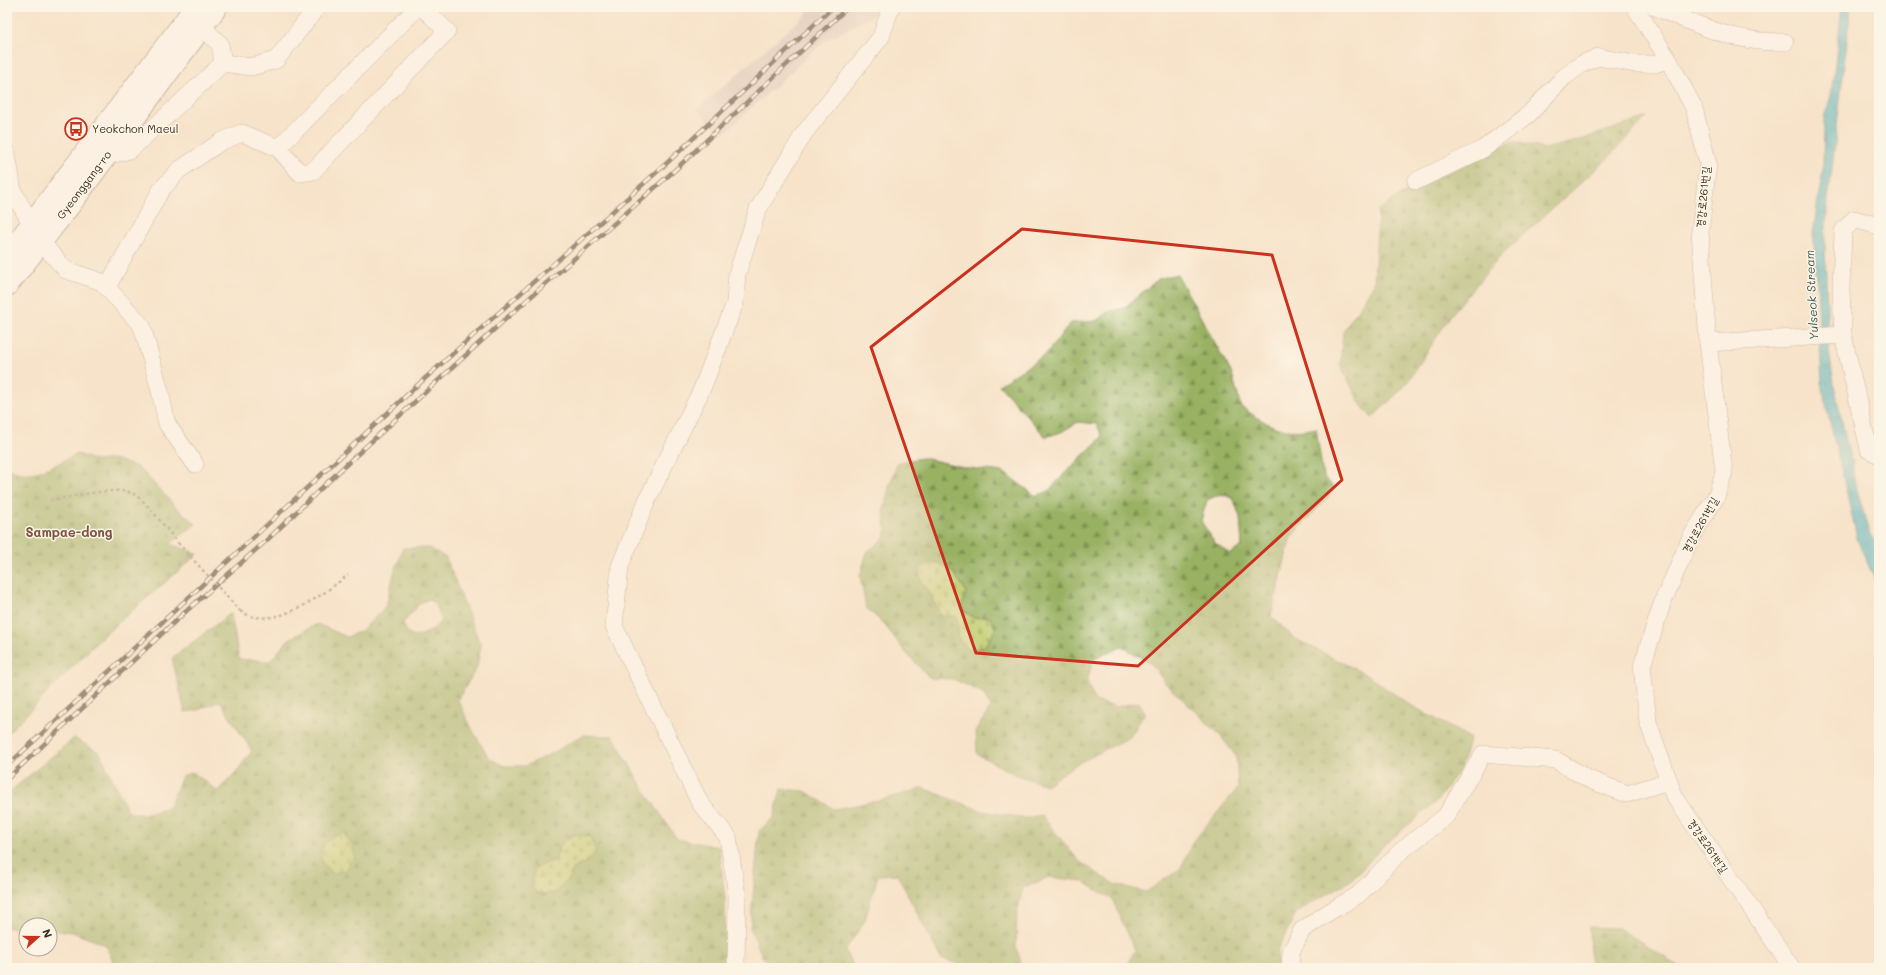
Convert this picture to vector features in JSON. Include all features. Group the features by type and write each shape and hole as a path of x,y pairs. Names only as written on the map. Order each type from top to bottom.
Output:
{"main road":[{"name":"Gyeonggang-ro","path":"7,285 36,234 193,16 216,7"},
{"name":"Gyeonggang-ro","path":"7,257 36,234 106,156 193,16"}],"street":[{"path":"223,62 251,67 276,60 317,7"},
{"path":"736,968 737,895 728,838 700,803 614,626 620,566 648,498 705,381 735,303 737,274 758,209 805,132 881,37 891,7"},
{"name":"경강로261번길","path":"1635,7 1668,59 1694,108 1708,164 1700,232 1708,343 1724,472 1716,497 1690,539 1662,604 1642,666 1648,722 1674,796 1792,968"},
{"path":"1655,7 1723,35 1762,43 1785,42"},
{"path":"107,287 161,190 179,170 222,141 242,134 278,148 300,172 313,171 447,31 428,9 278,148"},
{"path":"193,16 220,44 223,62"},
{"path":"1416,181 1483,149 1529,114 1564,77 1582,64 1598,57 1635,64 1655,64 1668,59"},
{"path":"106,156 130,150 223,62"},
{"path":"7,153 13,190 36,234 66,270 102,282 142,326 160,391 167,424 196,464"},
{"path":"1879,226 1854,219 1844,231 1839,335 1869,450 1879,455"},
{"path":"1708,343 1839,335"},
{"path":"1290,968 1291,952 1302,930 1328,912 1358,895 1401,851 1446,816 1483,754 1556,760 1588,779 1627,794 1669,781"}],"path":[{"path":"50,500 117,490 133,493 145,504 178,543 240,611 248,616 267,617 292,612 319,598 348,575"}],"highlighted area":[{"path":"1022,229 1272,255 1342,480 1138,666 976,653 871,347"}],"shaded area":[{"path":"811,7 877,7 878,13 825,41 722,135 697,109 804,16"}],"green space":[{"path":"1647,117 1606,160 1503,253 1451,315 1405,386 1372,418 1361,405 1340,365 1343,332 1374,284 1378,210 1410,189 1478,159 1512,141 1545,149 1583,139"},
{"path":"1177,274 1232,374 1241,407 1268,424 1284,430 1293,431 1316,428 1323,476 1335,489 1291,537 1271,616 1294,638 1363,673 1409,704 1470,738 1460,769 1437,801 1385,844 1353,879 1297,912 1278,948 1277,968 1125,968 1135,950 1112,899 1082,881 1049,877 1023,888 1017,914 1016,947 1023,968 972,968 941,959 897,874 878,875 865,920 845,951 854,968 782,968 763,958 750,928 759,831 774,817 781,789 805,791 834,809 882,800 923,788 982,811 1026,818 1041,815 1079,861 1114,884 1146,892 1180,869 1195,839 1238,788 1236,756 1218,733 1166,684 1152,664 1121,646 1093,660 1087,682 1095,701 1116,707 1139,702 1145,713 1130,737 1073,766 1046,785 1016,775 977,754 976,730 991,707 983,693 953,679 930,678 906,653 884,624 866,608 860,576 867,552 886,537 884,509 889,487 898,462 923,458 968,468 1003,472 1036,496 1049,491 1102,437 1097,424 1078,422 1061,432 1046,437 999,385 1045,355 1071,323 1096,321 1108,312 1124,308 1158,279","holes":["1220,494 1233,498 1240,517 1242,546 1230,554 1215,543 1201,521 1207,500","954,572 958,581 966,591 961,608 974,618 990,617 995,629 984,647 958,625 956,616 933,602 930,590"]},
{"path":"77,454 97,461 114,459 139,468 179,510 196,524 170,544 198,554 103,636 7,734 7,468 16,472 34,472 52,467"},
{"path":"403,548 429,548 446,558 481,646 477,667 458,700 473,731 489,758 504,766 525,766 553,753 583,735 613,736 641,785 677,839 719,847 725,898 725,968 107,968 113,962 106,945 72,932 58,931 58,917 18,917 18,927 7,928 7,794 74,738 100,753 128,812 143,815 169,807 182,776 193,772 217,791 233,776 252,751 220,701 198,710 185,712 172,658 231,613 239,659 270,661 288,640 317,624 347,637 361,631 386,606 394,573","holes":["429,599 436,605 442,620 431,631 416,637 407,632 403,623 420,603","555,860 588,861 574,868 566,882 548,864"]},
{"path":"931,562 938,563 949,569 966,591 961,609 974,618 990,617 995,629 984,647 970,650 960,642 956,616 941,616 930,594 921,582 920,569"},
{"path":"343,833 352,844 355,857 345,871 332,873 323,863 321,858 322,848 333,837"},
{"path":"576,834 590,837 596,851 588,861 574,868 566,882 555,893 537,894 531,886 535,868 555,860 562,842"},
{"path":"1589,927 1619,928 1682,968 1587,968 1590,963"}],"water":[{"name":"Yulseok Stream","path":"1842,7 1851,7 1827,210 1825,242 1828,344 1834,384 1850,458 1853,461 1853,474 1869,533 1879,547 1879,589 1858,542 1822,388 1817,281 1813,233 1823,167 1824,117 1831,96"}],"railway":[{"path":"7,766 421,382 668,162 833,7"},
{"path":"7,779 184,613 267,540 350,461 510,315 675,170 848,7"}],"place":[{"name":"Yeokchon Maeul","path":"76,129"}],"district":[{"name":"Sampae-dong","path":"69,532"}]}
